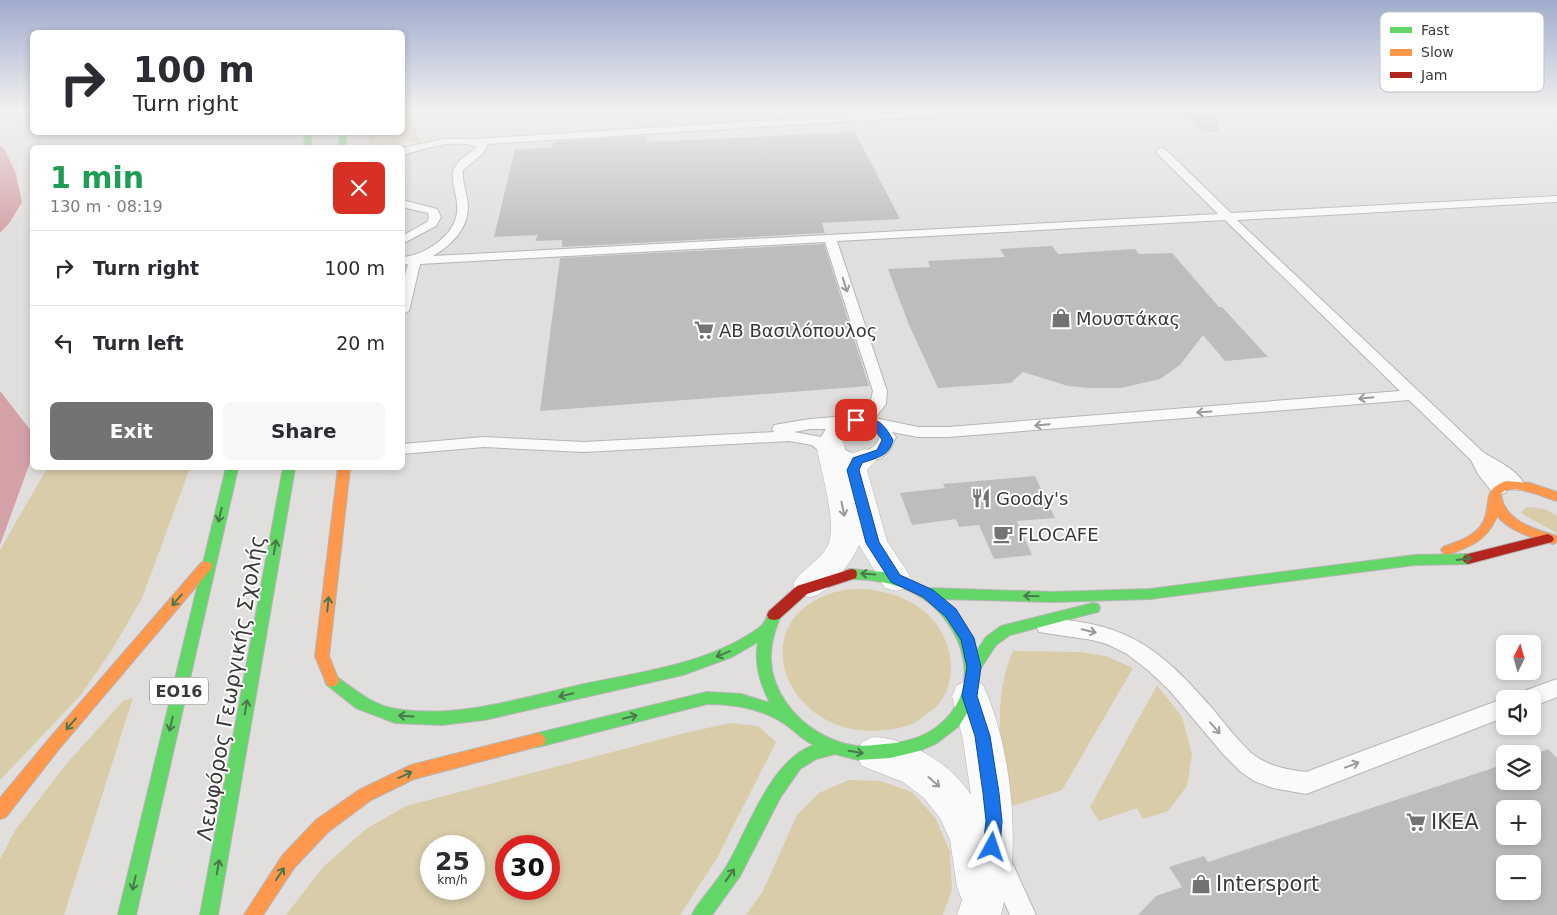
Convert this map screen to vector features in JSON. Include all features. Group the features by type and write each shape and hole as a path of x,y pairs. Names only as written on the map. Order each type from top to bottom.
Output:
{"street":[{"path":"790,720 773,700 763,677 761,653 766,631 776,612 790,596 809,584 834,561 844,544 846,522 834,440"},
{"path":"864,458 854,464 853,470 864,515 873,543 896,579"},
{"name":"ΕΟ16","path":"127,915 232,470"},
{"name":"Λεωφόρος Γεωργικής Σχολής","path":"209,915 289,470"},
{"path":"344,470 322,656 333,683 361,703 395,716 441,718 484,713 683,669 726,653 766,631"},
{"path":"1415,560 1472,543 1483,536 1492,519 1497,496 1506,486 1517,485 1540,490 1555,496"},
{"path":"1497,496 1500,510 1508,519 1520,527 1553,539"},
{"path":"928,593 1052,597 1150,594 1415,560 1463,560 1553,539"},
{"path":"0,811 54,744 209,563"},
{"path":"809,584 830,577 851,574 874,574 896,579 928,593 951,613 967,638 994,821 989,876 980,910"},
{"path":"875,754 900,751 924,743 938,735 960,715 972,681 991,642 1006,630 1023,624 1150,594"},
{"path":"253,915 288,862 322,826 365,795 411,772 707,698 735,697 760,703 790,720 810,736 834,747 854,752 875,754 904,762 926,775 948,794 961,815 970,839 980,910"},
{"path":"701,915 734,870 774,793 795,764 812,753 834,747"}],"lane":[{"path":"409,261 440,247 453,235 458,226 463,205 458,172 462,164 477,153"},
{"path":"1163,153 1478,457 1499,469 1517,485"},
{"path":"409,261 1557,199"},
{"path":"405,204 433,211 435,217 432,224 405,239"},
{"path":"405,449 484,442 584,447 764,436 808,438 817,441 834,440 868,422 881,402 880,391 830,239"},
{"path":"405,290 409,261"},
{"path":"868,422 918,432 948,432 1415,395"},
{"path":"764,436 792,426 834,440 840,454 864,458 873,456 886,446 887,440 885,433 868,422"},
{"path":"1478,457 1497,496"},
{"path":"1023,624 1073,628 1109,636 1134,648 1177,684 1235,751 1260,772 1283,781 1306,782 1496,710"},
{"path":"1541,694 1557,688"},
{"path":"992,847 1023,915"}],"shaded area":[{"path":"0,153 6,153 15,171 22,202 10,222 0,233"},
{"path":"0,391 30,429 30,462 0,545"},
{"path":"46,470 189,470 142,598 113,648 81,695 0,780 0,550"},
{"path":"1525,508 1545,509 1557,516 1557,533 1521,513"},
{"path":"865,589 901,597 925,612 935,622 943,635 948,649 951,664 950,679 945,693 937,706 922,718 900,728 876,731 843,727 817,714 797,695 786,672 783,647 790,624 809,604 839,591"},
{"path":"1013,651 1080,652 1106,656 1133,668 1062,790 1013,806 1002,748 1000,709 1006,670"},
{"path":"1157,685 1182,717 1192,754 1187,786 1168,811 1143,819 1137,808 1099,821 1090,807"},
{"path":"133,698 64,915 0,915 0,859 16,829 68,762 123,701"},
{"path":"730,723 758,726 776,742 716,860 680,915 286,915 323,867 366,829 406,806 681,734"},
{"path":"849,780 880,781 912,792 936,819 950,852 952,890 943,915 746,915 763,891 797,815 819,793"}],"building":[{"path":"514,153 866,153 900,219 822,223 825,233 562,247 562,240 535,241 538,235 494,237"},
{"name":"ΑΒ Βασιλόπουλος","path":"824,244 869,386 540,411 560,258"},
{"path":"1052,246 1058,254 1135,249 1139,254 1172,253 1219,307 1222,307 1268,357 1225,361 1203,335 1180,365 1160,379 1121,388 1068,386 1023,372 1011,383 938,388 909,325 888,269 930,267 928,261 1005,257 1000,249"},
{"path":"1035,476 1055,518 1017,521 1032,555 994,559 979,525 959,527 956,519 912,525 900,493 945,488 943,484"},
{"name":"ΙΚΕΑ","path":"1548,749 1557,758 1557,915 1138,915 1156,896 1182,887 1169,867 1204,856 1208,862 1496,767 1496,790 1541,790 1541,752"}],"traffic: fast":[{"path":"127,915 232,470"},
{"path":"209,915 289,470"},
{"path":"928,593 1053,597 1150,594 1415,560 1468,559"},
{"path":"774,615 766,632 763,650 764,667 768,684 776,700 799,727 818,740 858,753 905,748 932,738 953,721 962,709 968,694 972,668 969,650 963,634 948,613 937,602 912,586 883,577 851,574"},
{"path":"974,667 991,641 1006,630 1093,608"},
{"path":"332,681 361,703 395,716 441,718 484,713 683,669 727,653 766,631"},
{"path":"538,740 707,698 750,702 790,720"},
{"path":"701,915 734,870 774,793 795,764 812,753 834,747"}],"traffic: slow":[{"path":"332,681 322,656 344,470"},
{"path":"1553,539 1520,527 1505,517 1499,511 1495,494 1499,488 1507,485 1530,488 1557,497"},
{"path":"1447,550 1467,543 1480,535 1489,522 1495,502"},
{"path":"0,811 54,744 206,566"},
{"path":"253,915 288,862 322,826 365,795 411,772 538,740"}],"traffic: jam":[{"path":"1468,559 1548,539"},
{"path":"774,615 802,590 851,574"}],"place":[{"name":"Μουστάκας","path":"1061,318"},
{"name":"ΑΒ Βασιλόπουλος","path":"704,330"},
{"name":"Goody's","path":"981,498"},
{"name":"FLOCAFE","path":"1003,534"},
{"name":"ΙΚΕΑ","path":"1416,822"},
{"name":"Intersport","path":"1201,884"}],"route":[{"path":"856,420 863,420 880,427 885,433 887,440 886,446 881,452 858,461 854,464 853,470 873,543 896,579 928,593 951,613 967,638 974,667 970,696 982,736 991,793 994,821 992,847"}]}
